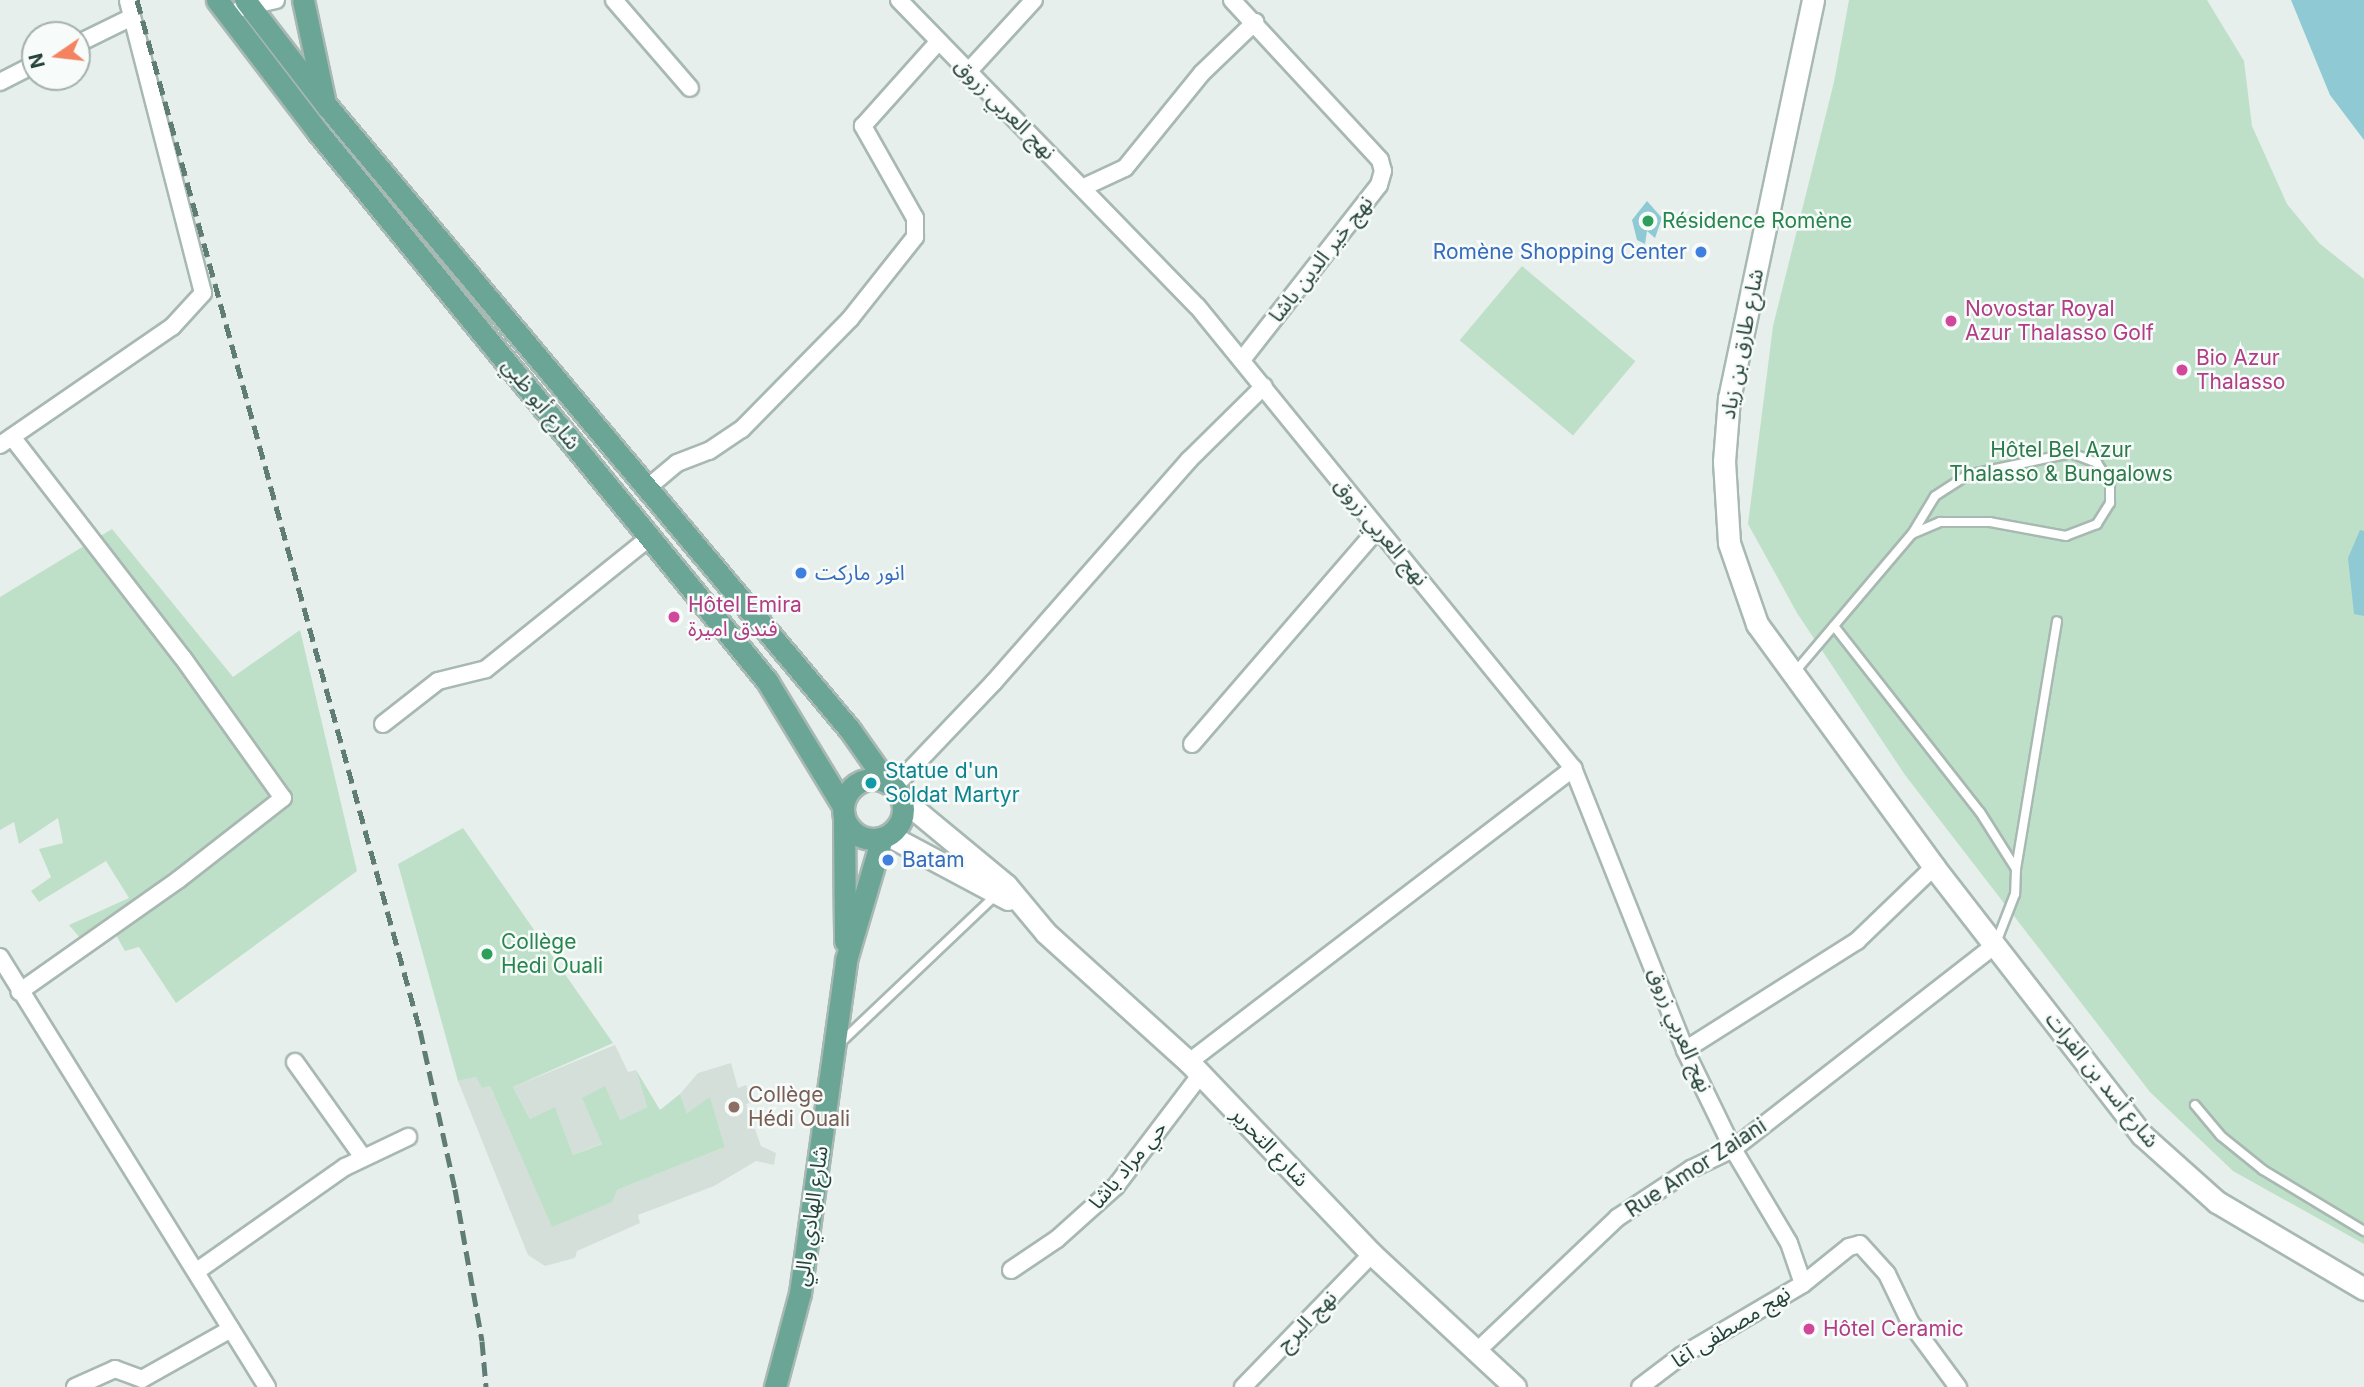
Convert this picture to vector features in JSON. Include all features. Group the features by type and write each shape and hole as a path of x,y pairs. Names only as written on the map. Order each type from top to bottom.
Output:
{"main road":[{"path":"303,0 326,105"},
{"name":"شارع أبو ظبي","path":"247,3 326,105 850,730 894,789"},
{"name":"شارع أبو ظبي","path":"222,6 317,131 766,681 843,812"},
{"path":"568,436 588,419"},
{"path":"874,778 894,789 901,820 885,836 859,835 843,812 853,785 874,778"},
{"name":"شارع الهادي والي","path":"775,1387 800,1293 846,960 843,812"},
{"name":"شارع الهادي والي","path":"846,960 885,836"}],"street":[{"path":"19,992 189,872 283,799 183,659 6,441 172,327 203,293 128,0"},
{"path":"247,3 276,0"},
{"path":"614,0 690,88"},
{"name":"نهج العربي زروق","path":"899,0 967,72 1084,187 1242,360 1377,530 1573,768 1685,1050 1733,1149"},
{"path":"967,72 1034,0"},
{"name":"نهج خير الدين باشا","path":"1232,0 1380,160 1383,171 1379,185 1242,360"},
{"name":"شارع طارق بن زياد","path":"1813,0 1729,398 1724,461 1729,543 1743,590 1757,624 1995,946"},
{"name":"شارع أبو ظبي","path":"222,6 247,3"},
{"path":"91,37 132,17"},
{"path":"1084,187 1125,168 1202,73 1255,22"},
{"path":"646,489 677,463 709,452 742,429 850,319 915,237 915,218 863,126 938,41"},
{"path":"0,82 21,71"},
{"path":"894,789 994,682 1189,460 1264,386"},
{"path":"1192,744 1377,530"},
{"path":"383,724 438,681 486,669 650,537"},
{"name":"حي مراد باشا","path":"1011,1270 1058,1239 1116,1186 1195,1068 1292,979 1573,768"},
{"name":"شارع التحرير","path":"894,789 1195,1068 1372,1254 1515,1387"},
{"name":"شارع التحرير","path":"885,836 1002,889"},
{"path":"1685,1050 1857,941 1934,867"},
{"name":"Rue Amor Zaiani","path":"1476,1352 1617,1219 1691,1169 1733,1149 1995,946"},
{"name":"شارع أسد بن الفرات","path":"1995,946 2142,1135 2217,1202 2364,1289"},
{"path":"0,957 19,992 197,1271 267,1387"},
{"path":"295,1062 362,1156"},
{"path":"197,1271 362,1156 408,1137"},
{"name":"نهج مصطفى آغا","path":"1640,1387 1681,1356 1803,1284 1779,1223 1733,1149"},
{"path":"1803,1284 1849,1247 1860,1244 1887,1274 1910,1322 1958,1387"},
{"name":"نهج البرج","path":"1243,1387 1372,1254"},
{"path":"75,1387 115,1369 142,1379 231,1329"}],"lane":[{"path":"1793,674 1912,534 1935,496 1967,475 2071,453 2097,463 2110,483 2110,503 2097,524 2066,536 1990,522 1940,522 1912,534"},
{"path":"1995,946 2015,894 2016,869 2057,621"},
{"path":"1834,626 1980,812 2016,869"},
{"path":"835,1048 1002,889"},
{"path":"2195,1105 2221,1136 2263,1170 2364,1231"}],"shaded area":[{"path":"615,1045 628,1072 636,1070 647,1107 620,1120 582,1098 603,1143 573,1155 555,1108 530,1119 513,1087"},
{"path":"731,1063 738,1088 746,1085 752,1102 746,1104 761,1146 776,1153 774,1165 756,1161 714,1186 638,1215 640,1223 577,1251 575,1258 545,1266 528,1255 458,1081 476,1077 490,1086 552,1226 617,1190 725,1147 710,1098 687,1113 680,1094 698,1073"}],"green space":[{"name":"Hôtel Bel Azur Thalasso & Bungalows","path":"1849,0 2207,0 2244,61 2252,126 2287,204 2319,243 2364,279 2364,1244 2233,1171 2150,1092 1905,775 1797,613 1748,524 1773,326 1834,82"},
{"path":"1522,266 1635,361 1573,435 1460,340"},
{"path":"112,529 233,677 300,630 357,871 176,1003 139,947 125,951 116,935 92,952 69,925 129,898 106,861 39,902 31,891 51,877 39,849 63,843 58,818 19,844 14,822 0,830 0,597"},
{"name":"Collège Hedi Ouali","path":"463,828 613,1043 513,1087 530,1119 555,1107 573,1155 602,1144 582,1098 605,1086 620,1120 647,1107 636,1070 660,1110 680,1094 687,1113 710,1097 725,1147 617,1190 612,1202 552,1227 490,1086 482,1088 476,1077 458,1081 398,864"}],"water":[{"path":"2291,0 2364,0 2364,140 2330,95"},
{"name":"Résidence Romène","path":"1647,201 1662,218 1655,238 1647,231 1645,244 1637,240 1632,220"},
{"path":"2360,530 2364,531 2364,616 2354,614 2348,558"}],"railway":[{"path":"137,0 420,1030 455,1189 482,1341 486,1387"}],"place":[{"name":"Résidence Romène","path":"1648,221"},
{"name":"Romène Shopping Center","path":"1701,252"},
{"name":"Novostar Royal Azur Thalasso Golf","path":"1951,321"},
{"name":"Bio Azur Thalasso","path":"2182,370"},
{"name":"انور ماركت","path":"801,573"},
{"name":"Hôtel Emira فندق اميرة","path":"674,617"},
{"name":"Statue d'un Soldat Martyr","path":"871,783"},
{"name":"Batam","path":"888,860"},
{"name":"Collège Hedi Ouali","path":"487,954"},
{"name":"Collège Hédi Ouali","path":"734,1107"},
{"name":"Hôtel Ceramic","path":"1809,1329"}]}
